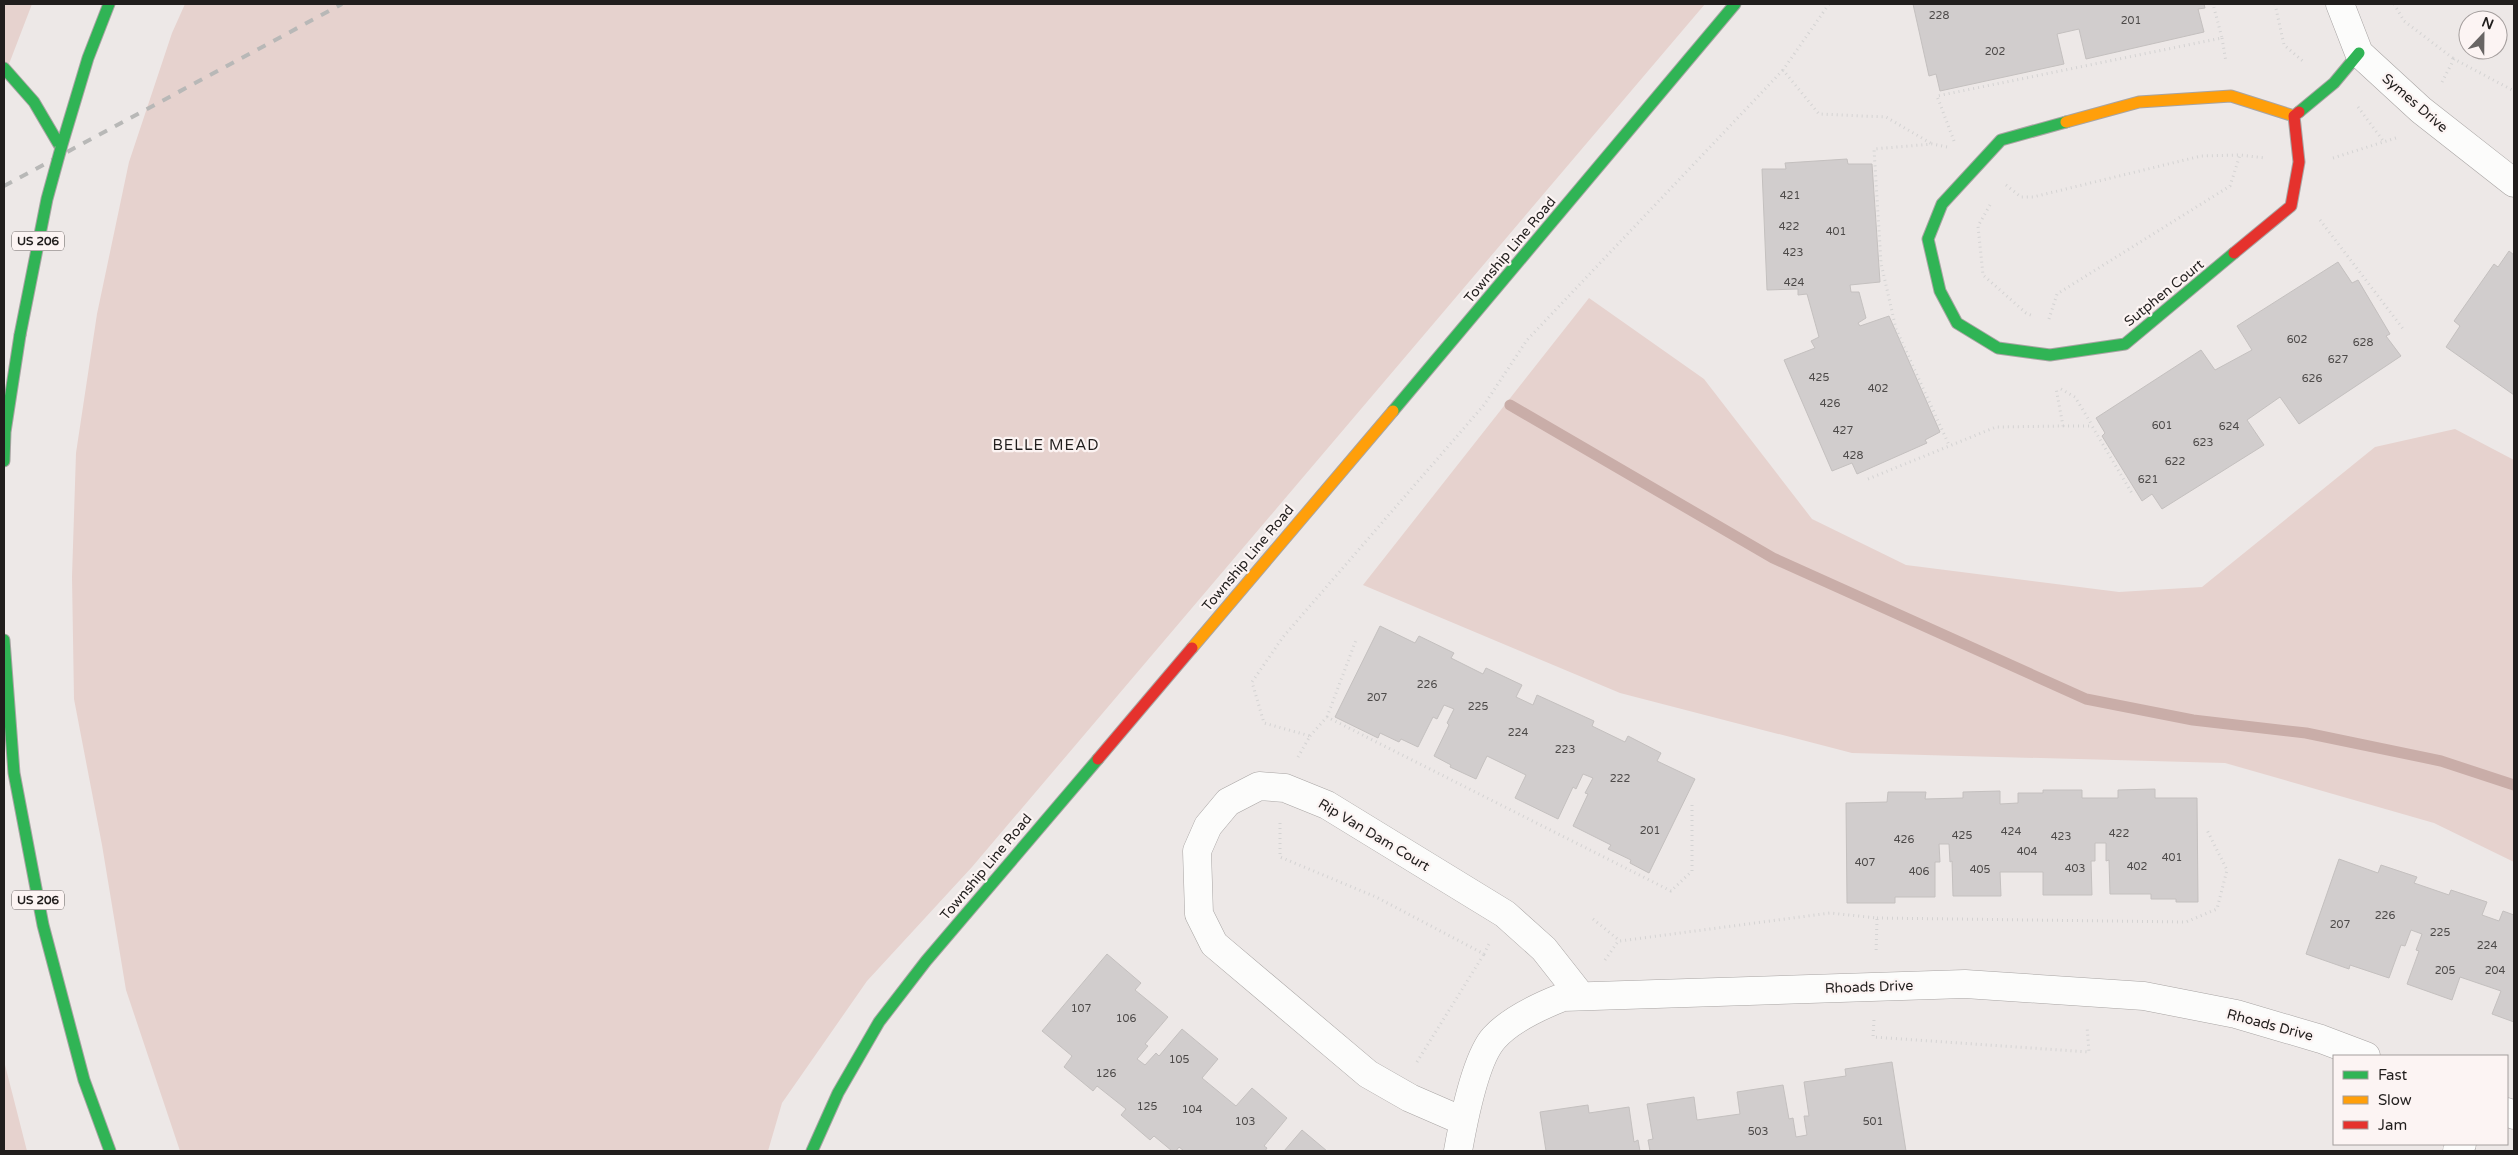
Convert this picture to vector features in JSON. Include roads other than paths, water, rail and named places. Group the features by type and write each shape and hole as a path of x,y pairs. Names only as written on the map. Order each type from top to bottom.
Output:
{"main road":[{"name":"US 206","path":"4,461 5,432 26,299 61,148 88,58 109,4"},
{"name":"Township Line Road","path":"812,1151 838,1093 879,1022 926,961 1467,324 1735,4"},
{"path":"2294,116 2334,83 2359,53"},
{"path":"4,68 34,102 61,148"},
{"name":"Sutphen Court","path":"2231,96 2294,116 2300,162 2291,206 2125,344 2050,356 1998,348 1956,323 1940,291 1928,239 1942,204 2001,140 2138,102 2231,96"},
{"name":"US 206","path":"4,640 14,773 43,924 84,1080 110,1151"}],"street":[{"name":"Symes Drive","path":"2340,4 2359,53 2421,110 2514,183"},
{"name":"Rip Van Dam Court","path":"1463,1121 1399,1092 1368,1074 1214,944 1199,914 1197,851 1208,826 1228,802 1259,786 1285,788 1327,805 1505,914 1544,949 1581,996"},
{"name":"Rhoads Drive","path":"1458,1151 1463,1121 1482,1060 1494,1038 1530,1010 1563,997 1965,984 2144,996 2236,1014 2320,1038 2363,1055"}],"waterway":[{"path":"1510,405 1773,558 2086,699 2193,720 2306,733 2441,761 2514,785"}],"railway":[{"path":"4,186 342,4"}],"district":[{"name":"BELLE MEAD","path":"1046,445"}]}
